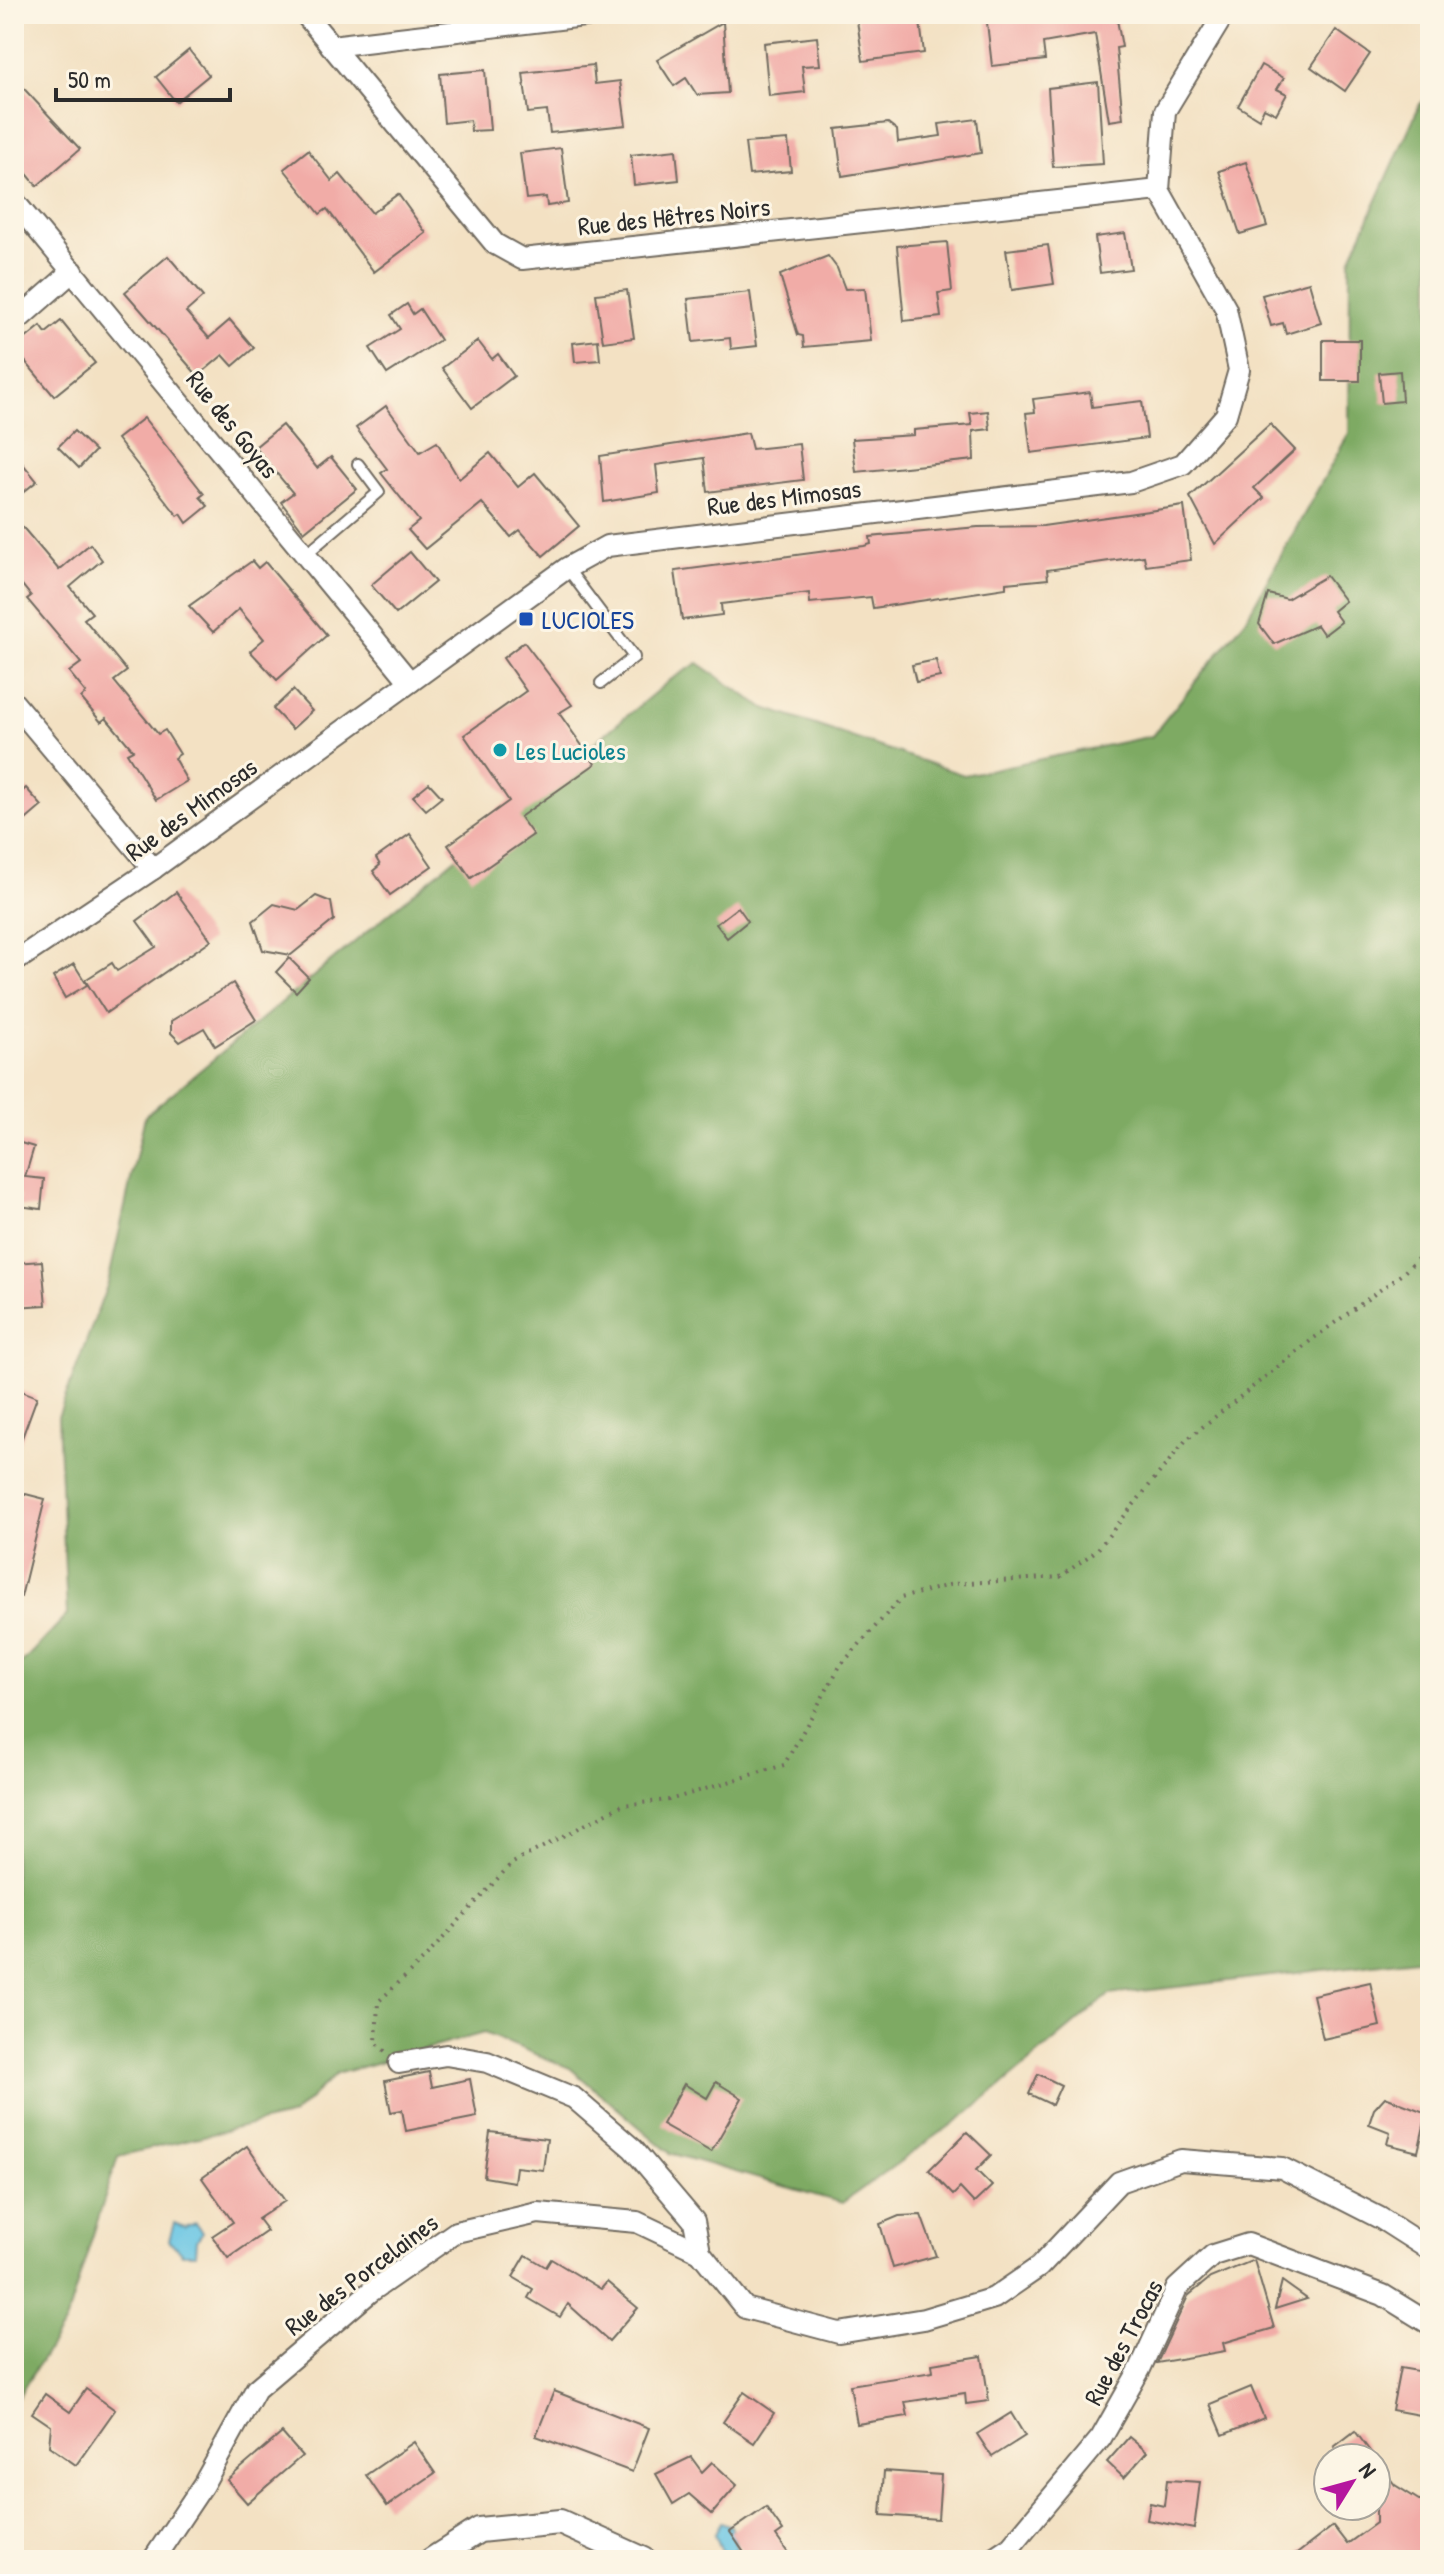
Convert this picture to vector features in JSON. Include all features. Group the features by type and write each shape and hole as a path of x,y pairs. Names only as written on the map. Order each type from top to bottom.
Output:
{"street":[{"name":"Rue des Hêtres Noirs","path":"305,14 495,244 522,259 1159,190"},
{"path":"331,46 601,14"},
{"path":"1159,190 1165,111 1222,15"},
{"name":"Rue des Mimosas","path":"14,962 153,869 567,568 607,546 1131,482 1183,464 1226,415 1239,370 1226,309 1159,190"},
{"name":"Rue des Goyas","path":"14,201 410,682"},
{"path":"14,323 73,271"},
{"path":"14,703 153,869"},
{"path":"399,2063 446,2055 487,2062 574,2098 633,2149 694,2221 700,2252 745,2308 839,2333 924,2319 994,2298 1039,2267 1119,2182 1181,2160 1282,2168 1380,2218 1430,2250"},
{"name":"Rue des Porcelaines","path":"153,2560 203,2485 256,2389 370,2292 456,2232 538,2213 637,2222 700,2252"},
{"name":"Rue des Trocas","path":"990,2560 1011,2546 1101,2438 1140,2369 1177,2288 1213,2255 1248,2244 1383,2295 1430,2324"},
{"path":"432,2560 479,2530 560,2522 644,2560"}],"lane":[{"path":"306,554 379,492 358,464"},
{"path":"567,568 634,657 601,683"}],"path":[{"path":"399,2063 376,2043 378,2002 443,1939 511,1864 622,1805 669,1800 784,1765 840,1666 901,1598 953,1584 1060,1577 1097,1550 1186,1440 1314,1338 1402,1274 1430,1247"}],"green space":[{"path":"1430,95 1430,1966 1425,1958 1109,1995 971,2111 842,2203 670,2153 570,2068 484,2033 336,2074 293,2115 118,2156 65,2323 14,2403 14,1671 67,1615 58,1417 108,1283 145,1116 670,680 698,663 762,707 964,775 1152,736 1246,619 1349,433 1350,260 1420,104"}],"water":[{"path":"174,2223 184,2227 196,2223 202,2233 197,2240 196,2254 182,2254 169,2240"},
{"path":"721,2522 731,2526 737,2551 723,2554 715,2534"}],"building":[{"path":"856,14 919,14 924,53 863,61"},
{"path":"986,14 1116,14 1122,47 1116,48 1123,119 1109,121 1095,34 1043,43 1045,60 992,66"},
{"path":"723,22 728,93 697,95 686,78 674,86 657,60"},
{"path":"1336,30 1370,54 1345,91 1311,67"},
{"path":"817,37 820,65 802,66 805,92 769,96 764,43"},
{"path":"189,50 209,75 176,102 156,77"},
{"path":"593,65 595,84 620,81 626,125 550,133 547,111 528,113 523,73"},
{"path":"1261,65 1284,78 1277,89 1287,94 1276,114 1264,108 1259,119 1238,106"},
{"path":"485,70 490,130 471,131 470,120 444,123 440,74"},
{"path":"14,78 80,149 37,186 14,158"},
{"path":"1098,82 1103,164 1053,167 1048,88"},
{"path":"977,119 981,153 842,176 836,129 888,123 897,130 898,142 941,136 939,124"},
{"path":"788,140 791,171 749,175 745,143"},
{"path":"561,148 568,203 547,206 546,197 526,199 520,153"},
{"path":"308,150 332,181 340,174 372,213 398,194 426,233 374,272 327,209 320,214 284,169"},
{"path":"676,150 679,180 634,185 631,155"},
{"path":"1246,162 1267,226 1240,234 1219,171"},
{"path":"1125,233 1131,269 1100,273 1095,237"},
{"path":"947,242 952,291 938,293 941,317 904,321 897,246"},
{"path":"1048,245 1054,284 1012,290 1006,250"},
{"path":"168,256 203,297 186,312 209,338 230,320 254,348 233,366 223,355 198,376 125,292"},
{"path":"828,256 837,268 845,289 865,288 871,341 804,347 803,336 798,335 780,275"},
{"path":"1309,282 1321,323 1286,334 1283,323 1271,326 1262,295"},
{"path":"627,290 634,338 603,342 596,294"},
{"path":"750,292 757,346 731,349 730,338 693,342 688,299"},
{"path":"407,304 413,314 420,309 440,340 387,374 370,348 400,329 391,315"},
{"path":"61,321 95,363 54,396 14,348 41,326 46,333"},
{"path":"598,340 600,360 575,362 573,343"},
{"path":"1323,340 1360,340 1360,381 1323,381"},
{"path":"478,341 492,359 498,354 514,376 472,408 442,368"},
{"path":"1400,371 1402,401 1382,403 1379,373"},
{"path":"1090,392 1092,407 1142,401 1147,438 1031,453 1026,413 1035,412 1033,399"},
{"path":"386,406 420,452 437,442 459,479 490,453 518,487 535,473 579,526 543,556 520,530 511,537 482,503 425,549 408,530 419,521 381,473 387,469 356,428"},
{"path":"988,411 990,429 973,431 974,460 856,472 852,439 914,435 914,430 972,425 970,413"},
{"path":"144,418 204,494 200,497 208,506 187,523 181,514 178,516 117,439"},
{"path":"1270,424 1295,450 1254,488 1264,498 1215,544 1190,497"},
{"path":"282,425 317,468 331,457 357,489 304,532 281,502 293,493 255,447"},
{"path":"74,431 95,451 79,468 58,447"},
{"path":"748,433 752,449 799,444 803,480 708,492 704,458 656,465 659,493 604,502 600,456"},
{"path":"14,453 37,481 14,500"},
{"path":"1184,506 1191,560 1146,566 1144,556 1047,570 1048,579 1006,583 1006,588 873,608 871,597 810,603 809,593 721,604 722,615 682,620 675,571 864,546 871,544 870,537 978,527 1043,526"},
{"path":"14,517 59,570 90,544 102,560 70,587 92,613 84,619 127,671 114,681 158,734 165,730 180,754 174,758 187,781 156,800 127,753 133,750 106,718 101,722 81,698 86,693 69,672 81,663 27,599 31,596 14,575"},
{"path":"410,552 435,582 396,614 371,585"},
{"path":"252,561 258,568 265,562 327,635 277,680 250,651 264,639 239,609 213,632 189,606"},
{"path":"1326,576 1345,601 1333,611 1341,622 1324,635 1317,625 1274,644 1259,624 1268,594 1287,599"},
{"name":"Les Lucioles","path":"524,642 572,705 559,713 595,764 520,817 533,835 471,878 448,845 509,801 464,735 526,691 503,658"},
{"path":"936,660 940,677 916,682 912,665"},
{"path":"293,690 312,711 292,729 273,709"},
{"path":"429,783 442,797 426,810 413,796"},
{"path":"26,788 42,806 14,830 14,799"},
{"path":"410,834 432,866 390,895 373,871 380,865 376,858"},
{"path":"176,892 211,940 106,1013 85,980 112,963 117,971 156,947 137,921"},
{"path":"316,896 331,902 334,920 291,955 263,950 253,921 274,904 298,910"},
{"path":"738,907 748,921 727,938 716,924"},
{"path":"289,958 309,978 296,992 276,972"},
{"path":"74,964 87,985 65,998 53,977"},
{"path":"233,983 256,1020 215,1046 204,1028 180,1042 171,1033 171,1021"},
{"path":"14,1141 34,1147 25,1177 44,1179 41,1209 19,1206 20,1194 14,1198"},
{"path":"42,1261 46,1305 14,1307 14,1263"},
{"path":"14,1388 37,1397 16,1454 14,1453"},
{"path":"14,1491 45,1499 21,1597 14,1596"},
{"path":"1370,1982 1380,2026 1323,2039 1313,1995"},
{"path":"429,2072 432,2087 470,2079 477,2117 406,2131 402,2110 391,2112 385,2081"},
{"path":"1038,2074 1061,2085 1052,2105 1029,2094"},
{"path":"716,2082 742,2098 711,2152 662,2124 684,2084 707,2098"},
{"path":"1385,2097 1427,2113 1418,2152 1387,2144 1390,2132 1369,2124 1374,2109"},
{"path":"490,2132 547,2139 543,2170 516,2167 514,2182 484,2177"},
{"path":"967,2132 991,2155 976,2170 992,2186 974,2203 960,2188 953,2195 929,2170"},
{"path":"247,2146 285,2201 258,2219 267,2231 228,2258 212,2236 233,2222 202,2178"},
{"path":"921,2215 936,2256 893,2268 880,2224 899,2216"},
{"path":"526,2255 546,2267 551,2259 601,2289 607,2282 638,2308 609,2341 568,2304 560,2317 528,2298 533,2289 513,2277"},
{"path":"1254,2260 1274,2328 1223,2343 1225,2351 1157,2363 1188,2296 1210,2278"},
{"path":"1282,2281 1307,2299 1275,2309"},
{"path":"982,2356 989,2401 966,2404 965,2393 905,2402 908,2416 857,2424 850,2385 933,2372 932,2364"},
{"path":"1400,2368 1430,2373 1430,2417 1392,2410"},
{"path":"1251,2387 1264,2418 1223,2435 1210,2404"},
{"path":"86,2389 115,2410 76,2465 49,2446 51,2426 32,2413 45,2394 70,2412"},
{"path":"554,2391 649,2428 632,2472 536,2436"},
{"path":"744,2392 774,2413 754,2443 723,2422"},
{"path":"1011,2413 1025,2436 992,2457 977,2434"},
{"path":"1355,2431 1363,2442 1341,2442"},
{"path":"282,2433 302,2456 247,2503 227,2480"},
{"path":"1129,2437 1147,2452 1124,2478 1107,2462"},
{"path":"414,2442 435,2473 387,2506 366,2475"},
{"path":"691,2457 702,2472 712,2462 737,2485 712,2514 689,2494 673,2504 656,2474"},
{"path":"884,2471 941,2475 938,2519 881,2515"},
{"path":"1167,2480 1200,2482 1194,2529 1147,2520 1150,2503 1164,2506"},
{"path":"1392,2481 1430,2507 1430,2560 1289,2560 1333,2526 1347,2544 1376,2523 1392,2522"},
{"path":"766,2507 783,2531 776,2536 793,2560 749,2560 730,2532"}],"place":[{"name":"LUCIOLES","path":"526,619"},
{"name":"Les Lucioles","path":"500,750"}]}
